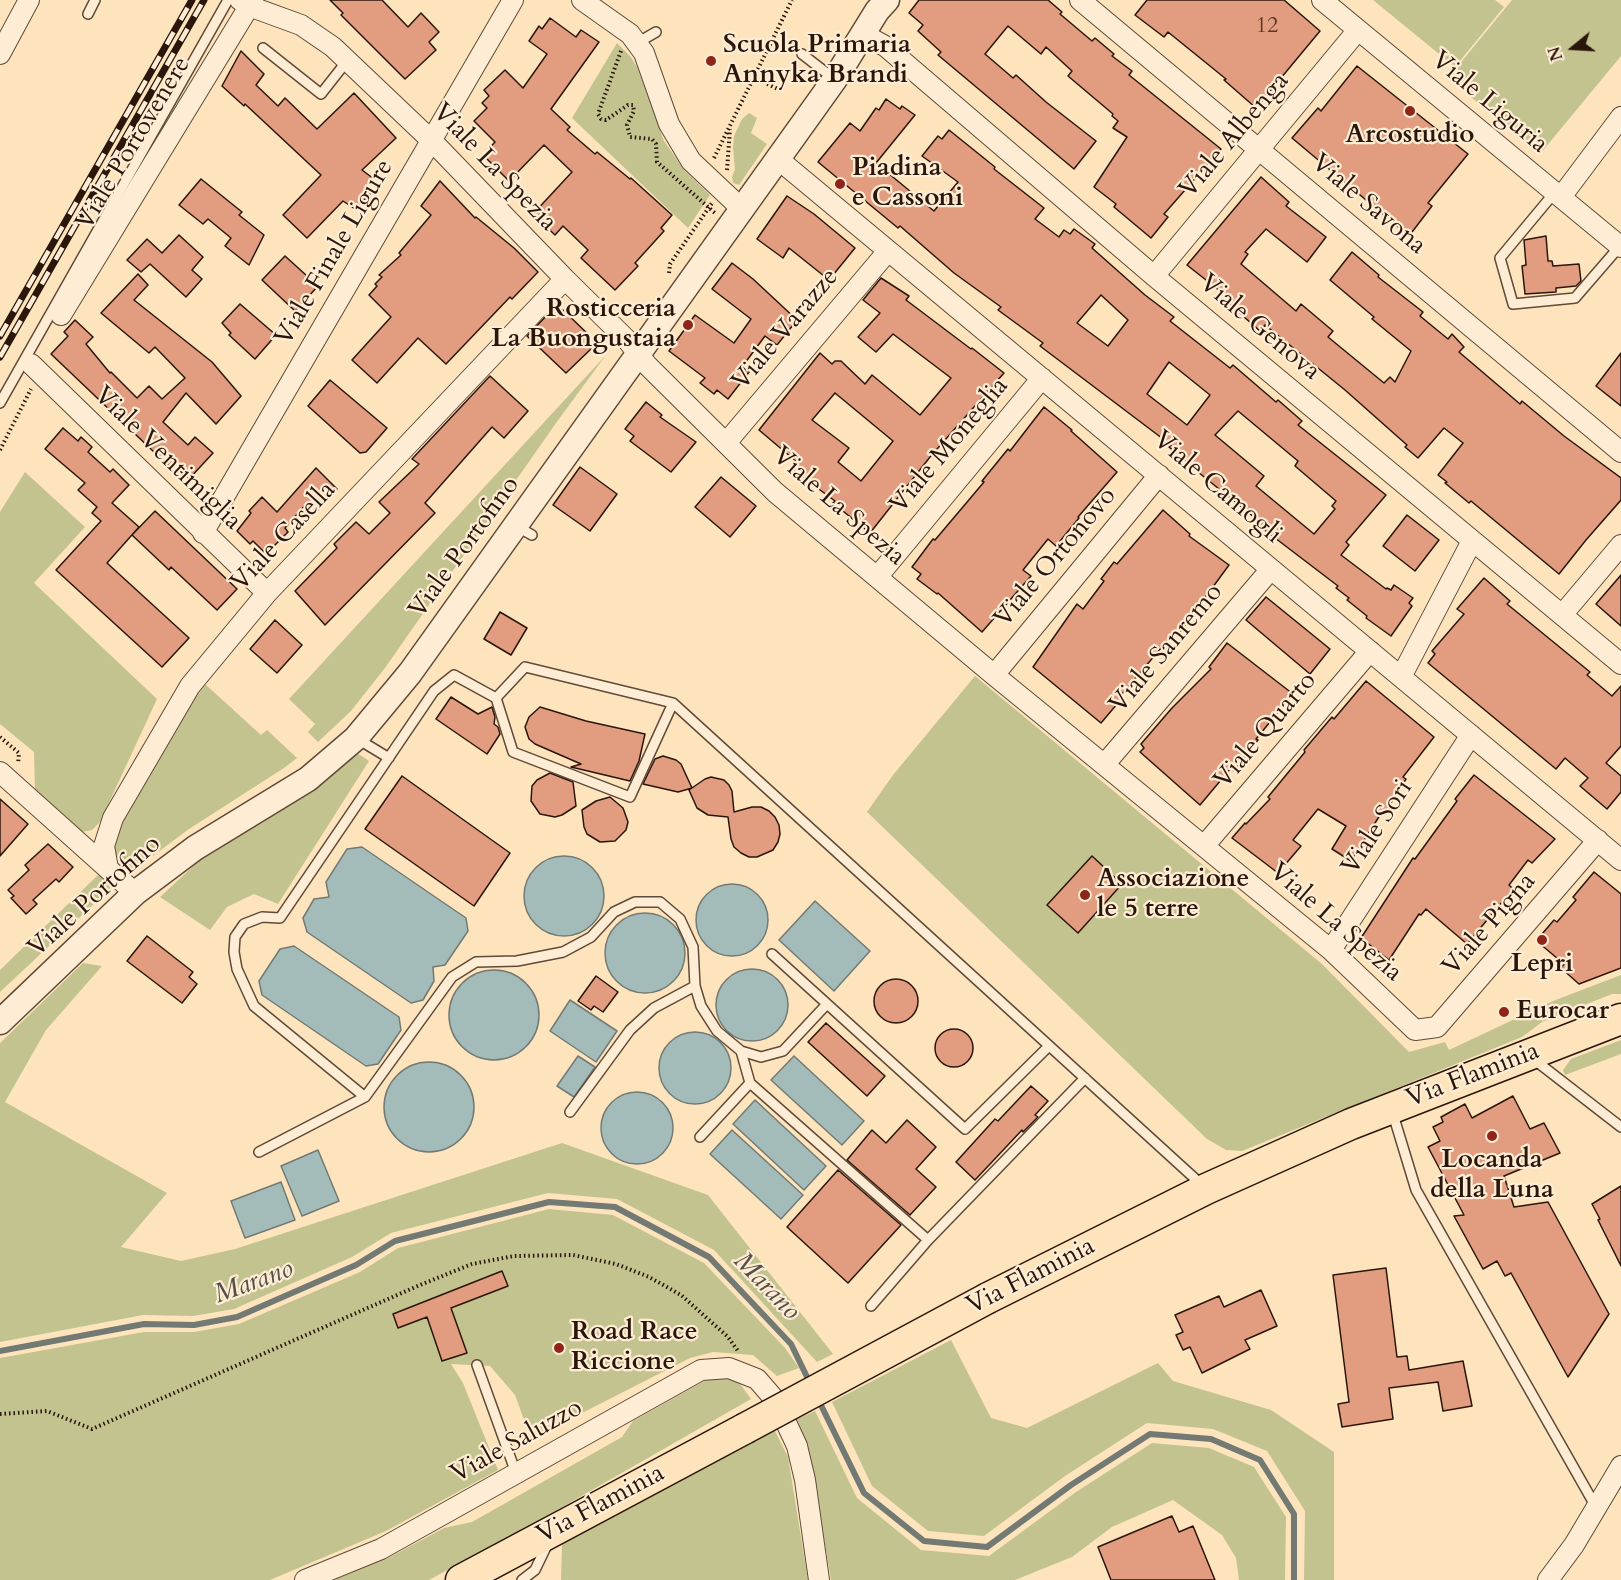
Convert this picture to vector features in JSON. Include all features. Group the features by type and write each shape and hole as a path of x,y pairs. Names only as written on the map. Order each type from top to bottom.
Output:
{"main road":[{"name":"Via Flaminia","path":"461,1580 988,1298 1206,1189 1351,1124 1621,1019"}],"street":[{"path":"0,54 29,0"},
{"name":"Viale Finale Ligure","path":"203,533 513,0"},
{"path":"582,0 633,38 644,53 669,124 691,161 720,190 731,213"},
{"name":"Viale Savona","path":"1080,0 1621,452"},
{"name":"Viale Liguria","path":"1322,0 1621,246"},
{"name":"Viale La Spezia","path":"247,2 301,25 333,47 432,141 565,279 628,340 647,365 775,492 878,576 958,653 994,675 1331,950 1415,1030"},
{"name":"Viale Portovenere","path":"61,315 247,2"},
{"name":"Viale Portofino","path":"0,1022 135,893 195,848 308,778 356,738 524,530 731,213 777,159 835,79 881,4"},
{"name":"Viale Albenga","path":"1154,276 1358,30"},
{"name":"Viale Genova","path":"863,33 885,46 1154,276 1621,664"},
{"path":"1558,195 1621,117"},
{"name":"Viale Camogli","path":"777,159 1621,860"},
{"name":"Viale Varazze","path":"726,443 888,251"},
{"name":"Viale Casella","path":"108,869 104,846 113,818 190,686 267,593 565,279"},
{"name":"Viale Ventimiglia","path":"35,368 267,593"},
{"name":"Viale Moneglia","path":"878,576 1042,378"},
{"name":"Viale Ortonovo","path":"994,675 1159,475"},
{"path":"1401,677 1472,541"},
{"path":"1562,615 1621,545"},
{"name":"Viale Sanremo","path":"1104,765 1271,569"},
{"name":"Viale Quarto","path":"1204,846 1370,651"},
{"name":"Viale Sori","path":"1331,950 1471,735"},
{"path":"0,772 135,893"},
{"name":"Viale Pigna","path":"1415,1030 1437,1027 1598,840"},
{"name":"Viale Saluzzo","path":"305,1580 381,1549 701,1370 729,1368 757,1379 776,1401 797,1446 805,1480 819,1580"},
{"path":"1548,1580 1574,1545 1621,1466"}],"lane":[{"path":"88,14 95,0"},
{"path":"0,403 228,0"},
{"path":"633,38 656,32"},
{"path":"263,48 321,94 347,61"},
{"path":"802,54 835,79"},
{"path":"1558,195 1500,258 1513,304 1575,298 1621,246"},
{"path":"496,698 525,667 673,703 1206,1189"},
{"path":"365,1097 254,1006 237,969 234,952 235,937 244,924 262,917 280,918 434,691 454,675 496,698 513,752 630,797 673,703"},
{"path":"356,738 389,758"},
{"path":"259,1152 365,1097 452,977 476,962 517,962 563,952 591,938 614,912 635,902 660,902 680,919 693,947 695,986 701,1006 717,1031 741,1051 761,1057 783,1051 827,1004"},
{"path":"772,954 965,1129 1049,1046"},
{"path":"570,1112 630,1030 654,1008 695,986"},
{"path":"741,1051 750,1083 928,1240"},
{"path":"1528,1055 1621,1127"},
{"path":"871,1306 928,1240 1084,1078"},
{"path":"700,1137 750,1083"},
{"path":"1391,1108 1416,1190 1596,1508"},
{"path":"477,1365 516,1473"},
{"path":"522,1580 535,1570 554,1530"}],"path":[{"path":"705,175 730,129 792,0"},
{"path":"633,38 622,48 598,108 598,114 601,119 606,120 628,105 633,105 634,111 627,125 630,137 652,139 656,144 657,162 708,208 731,213"},
{"path":"754,78 782,91"},
{"path":"668,277 670,264 728,177 727,155 730,129"},
{"path":"0,450 35,368"},
{"path":"0,1414 46,1412 92,1429 420,1285 472,1264 514,1256 573,1255 616,1264 649,1277 681,1295 728,1337 757,1379"}],"green space":[{"path":"1373,0 1495,0 1504,7 1455,67"},
{"path":"1512,0 1621,0 1621,56 1540,154 1448,78"},
{"path":"617,43 637,67 664,141 685,171 710,195 688,228 572,118"},
{"path":"749,113 757,118 751,133 767,144 739,185 733,183 732,177 735,169 734,136 742,119"},
{"path":"606,355 385,668 351,711 318,742 308,732 315,724 289,699"},
{"path":"25,472 85,527 34,583 157,699 100,822 92,830 82,832 35,792 34,752 0,724 0,512"},
{"path":"975,676 1322,964 1409,1052 1445,1042 1449,1050 1553,1001 1621,975 1621,994 1612,994 1542,1022 1522,1037 1242,1151 1226,1150 1207,1139 867,812 893,775"},
{"path":"205,684 261,735 267,730 297,758 189,829 130,873 120,865 113,846 121,821 180,719"},
{"path":"357,753 369,761 278,904 254,894 227,907 210,930 160,897 202,858 315,788"},
{"path":"98,875 112,887 0,992 0,970"},
{"path":"83,963 102,966 46,1030 5,1102 167,1193 121,1247 181,1261 235,1249 562,1143 708,1195 833,1354 817,1362 714,1250 617,1199 548,1193 391,1233 352,1257 234,1309 193,1316 143,1315 0,1342 0,1043"},
{"path":"1621,1040 1621,1054 1565,1075 1563,1070 1571,1059"},
{"path":"549,1209 613,1215 704,1263 785,1348 799,1368 777,1376 753,1355 713,1352 690,1358 531,1439 515,1395 490,1366 451,1364 463,1383 498,1470 386,1531 270,1580 0,1580 0,1358 144,1332 194,1332 239,1324 360,1272 398,1248"},
{"path":"951,1340 991,1418 1027,1428 1158,1363 1173,1381 1271,1410 1334,1452 1334,1580 1304,1580 1305,1511 1267,1451 1213,1429 1147,1423 1065,1476 984,1536 928,1531 872,1486 832,1402"},
{"path":"723,1377 738,1381 751,1399 543,1518 429,1580 332,1580 390,1557 444,1528 472,1522 622,1437 633,1421 706,1380"},
{"path":"815,1411 857,1498 921,1550 989,1556 1076,1492 1152,1443 1209,1448 1254,1467 1286,1517 1285,1580 1239,1580 1236,1558 1222,1535 1173,1500 1112,1527 1072,1557 1015,1580 831,1580 810,1457 797,1419"},
{"path":"774,1429 788,1457 808,1580 561,1580 562,1544"}],"water":[{"path":"362,847 466,918 468,931 445,965 433,967 434,981 423,1000 411,1003 307,932 303,918 314,899 329,897 326,882 347,849"},
{"path":"556,856 572,856 593,867 604,888 604,904 593,925 572,936 556,936 542,930 530,918 524,904 524,888 530,874 542,862"},
{"path":"732,884 752,890 762,900 768,920 762,940 752,950 732,956 712,950 702,940 696,920 702,900 712,890"},
{"path":"815,901 870,951 834,991 779,940"},
{"path":"637,913 653,913 674,924 685,945 685,961 674,982 653,993 637,993 623,987 611,975 605,961 605,945 611,931 623,919"},
{"path":"294,946 399,1017 401,1030 378,1064 366,1066 262,995 259,981 280,949"},
{"path":"752,969 772,975 782,985 788,1005 782,1025 772,1035 752,1041 732,1035 722,1025 716,1005 722,985 732,975"},
{"path":"494,970 511,974 526,983 535,998 539,1015 535,1032 526,1047 511,1056 494,1060 477,1056 462,1047 453,1032 449,1015 453,998 462,983 477,974"},
{"path":"570,1000 617,1031 596,1062 550,1031"},
{"path":"695,1032 715,1038 725,1048 731,1068 725,1088 715,1098 695,1104 675,1098 665,1088 659,1068 665,1048 675,1038"},
{"path":"578,1056 595,1067 574,1097 557,1086"},
{"path":"794,1056 864,1121 842,1145 771,1080"},
{"path":"429,1062 446,1066 461,1075 470,1090 474,1107 470,1124 461,1139 446,1148 429,1152 412,1148 397,1139 388,1124 384,1107 388,1090 397,1075 412,1066"},
{"path":"637,1092 657,1098 667,1108 673,1128 667,1148 657,1158 637,1164 617,1158 607,1148 601,1128 607,1108 617,1098"},
{"path":"755,1100 826,1166 804,1190 733,1124"},
{"path":"732,1130 803,1195 781,1219 710,1154"},
{"path":"318,1150 339,1201 302,1216 281,1166"},
{"path":"281,1182 295,1220 245,1238 231,1201"}],"building":[{"path":"330,0 382,0 408,27 421,13 439,32 429,42 436,50 405,79 341,15 343,13"},
{"path":"919,0 1048,0 1062,12 1060,14 1092,41 1095,38 1114,54 1112,56 1132,71 1129,75 1221,149 1164,214 1168,217 1151,238 1114,207 1116,204 1094,187 1127,137 1113,128 1118,121 1112,116 1113,114 1068,76 1072,71 1046,47 1041,54 1008,26 985,54 1013,78 1016,75 1096,141 1074,169 938,55 941,52 918,31 923,25 909,13"},
{"path":"1147,0 1284,0 1320,31 1256,108 1224,80 1226,79 1168,32 1164,37 1135,15"},
{"path":"550,18 576,37 581,30 599,42 551,109 570,127 567,130 595,154 597,152 631,178 672,215 661,228 664,231 635,263 638,266 615,290 581,258 588,250 563,226 555,235 533,214 572,172 544,145 509,181 483,155 495,142 474,121 487,108 482,103 489,96 484,90 505,70 523,88 547,54 529,41 539,26 542,29"},
{"path":"241,51 264,74 256,85 278,106 285,98 317,129 354,93 396,138 362,170 374,179 366,189 371,193 355,209 343,201 307,238 283,215 321,175 245,104 244,106 222,86"},
{"path":"1357,66 1468,154 1428,203 1432,206 1409,236 1292,138 1318,108 1321,111"},
{"path":"886,99 900,109 902,106 915,115 876,163 934,211 958,182 922,156 938,136 942,139 949,130 1044,208 1035,219 1059,237 1064,230 1070,234 1074,229 1095,244 1092,248 1145,295 1174,317 1170,321 1230,368 1233,365 1276,402 1278,400 1302,421 1298,425 1386,495 1346,542 1349,545 1341,555 1386,589 1391,590 1394,585 1413,598 1409,603 1412,606 1391,636 1366,618 1367,616 1347,600 1349,598 1336,588 1338,586 1258,525 1260,522 1169,447 1171,445 1040,346 1043,343 998,310 1001,307 954,273 900,226 898,228 818,162 850,123 860,131 876,108 879,110","holes":["1101,295 1128,320 1108,346 1077,323","1169,362 1210,395 1187,425 1147,394","1238,411 1298,461 1295,466 1336,501 1332,506 1335,509 1314,534 1256,486 1264,476 1215,435"]},
{"path":"1261,177 1289,202 1286,206 1326,237 1307,262 1266,229 1245,252 1248,254 1241,264 1296,311 1301,304 1333,331 1328,337 1384,383 1390,377 1395,382 1411,351 1330,280 1352,252 1379,275 1378,277 1423,312 1420,316 1448,339 1452,334 1464,347 1459,352 1520,404 1522,401 1564,436 1621,478 1621,500 1559,574 1471,501 1469,503 1438,475 1463,443 1444,428 1418,458 1405,447 1407,445 1345,390 1265,325 1260,331 1227,302 1230,299 1187,265"},
{"path":"201,179 242,212 239,215 264,235 249,265 225,246 231,238 208,219 203,224 179,205"},
{"path":"440,181 475,218 514,248 538,272 512,299 510,297 446,364 418,338 377,383 352,360 391,317 369,295 382,277 379,275 401,255 399,253 431,215 421,206"},
{"path":"787,196 814,214 855,248 829,280 789,248 783,258 757,239"},
{"path":"179,235 203,257 192,270 202,279 186,297 150,264 141,272 127,260 147,239 162,253"},
{"path":"1546,236 1548,261 1552,261 1553,266 1579,264 1581,281 1576,286 1556,288 1556,292 1525,294 1522,266 1526,265 1524,240"},
{"path":"285,256 318,286 295,311 262,280"},
{"path":"732,263 753,279 797,320 777,345 765,336 742,367 749,372 728,399 717,390 714,394 700,383 705,378 669,351 695,315 734,343 751,319 712,289"},
{"path":"138,274 148,285 134,300 212,362 241,396 216,424 186,393 163,422 188,445 195,437 213,453 189,479 178,469 175,472 51,354 68,336 64,332 75,320 93,337 86,344 110,373 137,398 149,386 162,399 185,378 155,347 149,353 101,313"},
{"path":"881,278 909,296 906,300 1004,373 930,457 870,533 833,503 835,501 793,470 798,463 759,430 820,353 832,364 835,361 841,361 865,384 872,375 920,415 951,378 893,334 876,352 858,337 880,313 863,300","holes":["835,393 893,441 861,481 838,462 849,448 812,420"]},
{"path":"240,304 276,335 255,359 229,335 231,333 222,323"},
{"path":"553,309 558,315 563,310 590,336 587,340 593,347 566,373 527,336"},
{"path":"1621,353 1621,406 1596,386"},
{"path":"490,376 528,411 504,438 492,427 425,503 435,513 325,625 295,591 337,548 334,544 356,522 369,534 390,513 379,502 419,464 412,459"},
{"path":"330,380 387,428 366,452 360,453 308,406"},
{"path":"646,402 662,415 660,417 696,442 671,472 630,441 634,436 625,429"},
{"path":"1044,407 1117,472 1056,546 1048,539 1023,570 1031,576 982,632 938,593 917,579 921,574 912,567"},
{"path":"63,428 78,441 81,437 92,447 88,452 110,472 113,469 129,485 112,503 139,527 107,563 189,638 162,667 56,570 101,521 92,513 97,507 78,490 85,483 45,449"},
{"path":"580,467 617,494 590,531 553,505"},
{"path":"316,468 337,489 318,510 308,502 285,528 288,532 266,554 253,541 250,544 237,531 251,513 249,511 262,497 277,512"},
{"path":"721,477 756,506 730,537 695,507"},
{"path":"1163,510 1190,534 1189,536 1229,565 1177,636 1174,633 1121,695 1123,697 1101,723 1033,667 1077,604 1083,609 1104,581 1101,579 1114,562 1117,564"},
{"path":"155,511 237,589 217,610 171,567 169,570 132,535"},
{"path":"1407,515 1439,540 1415,571 1383,546"},
{"path":"1621,575 1621,626 1596,604"},
{"path":"1484,578 1510,601 1507,604 1590,672 1587,675 1612,696 1621,686 1621,746 1606,763 1621,776 1621,792 1607,809 1580,786 1588,778 1565,758 1556,769 1428,663 1435,654 1432,651 1464,614 1457,609"},
{"path":"1266,597 1330,649 1310,674 1246,620"},
{"path":"500,612 527,628 511,655 484,639"},
{"path":"275,620 302,645 277,673 250,649"},
{"path":"1227,643 1293,694 1256,739 1258,740 1234,771 1231,768 1200,805 1140,752 1144,748 1141,744 1172,708 1211,669 1209,667"},
{"path":"1366,681 1434,737 1403,777 1406,779 1351,861 1332,849 1346,826 1318,809 1293,840 1301,846 1278,873 1232,838 1270,799 1268,797 1305,752 1304,750"},
{"path":"451,697 478,714 492,707 495,717 494,724 498,727 500,734 487,754 436,719"},
{"path":"540,707 586,721 645,734 639,761 630,781 571,767 581,764 535,744 529,739 525,727 529,717"},
{"path":"663,756 681,764 692,788 678,792 643,784 655,759"},
{"path":"550,773 573,782 576,806 555,817 540,814 531,801 532,786 537,780"},
{"path":"1474,775 1555,839 1532,863 1528,860 1509,885 1513,889 1467,944 1426,909 1421,915 1419,914 1389,960 1361,938 1413,858 1415,859"},
{"path":"402,776 510,853 474,906 365,829"},
{"path":"711,777 724,780 729,785 732,791 734,812 761,807 775,817 780,834 773,850 757,857 749,857 741,853 734,847 731,839 728,817 708,815 697,808 689,790"},
{"path":"610,797 623,808 628,822 626,830 615,841 600,842 587,834 582,810 596,801"},
{"path":"0,799 28,824 0,856"},
{"path":"48,844 73,867 59,882 56,879 33,900 37,904 26,914 11,898 14,896 8,890 29,870 25,865"},
{"name":"Associazione le 5 terre","path":"1092,856 1122,884 1078,933 1047,905"},
{"path":"1594,872 1621,894 1621,968 1579,984 1561,968 1564,964 1539,943 1544,936 1542,934 1554,920 1557,922 1576,900 1573,897"},
{"path":"147,936 193,972 189,977 197,984 182,1003 127,961"},
{"path":"596,976 618,992 603,1012 594,1006 591,1010 578,1001"},
{"path":"896,979 912,985 918,1001 912,1017 896,1023 880,1017 874,1001 880,985"},
{"path":"826,1023 885,1076 867,1096 808,1042"},
{"path":"954,1029 961,1030 967,1035 972,1041 972,1055 967,1061 961,1066 954,1067 947,1066 941,1061 936,1055 935,1048 936,1041 941,1035 947,1030"},
{"path":"1031,1086 1048,1101 1035,1115 1038,1117 1023,1132 1022,1130 975,1180 956,1162 995,1119 998,1121"},
{"path":"1513,1096 1530,1129 1544,1123 1560,1153 1504,1176 1514,1207 1548,1202 1609,1314 1568,1377 1511,1273 1505,1276 1497,1261 1483,1269 1454,1216 1464,1215 1428,1147 1440,1141 1433,1127 1443,1122 1441,1117 1465,1104 1472,1118"},
{"path":"907,1120 936,1147 916,1169 936,1187 910,1215 847,1160 872,1130 886,1143"},
{"path":"838,1170 901,1225 848,1283 787,1227"},
{"path":"1621,1186 1621,1266 1592,1204"},
{"path":"1386,1268 1397,1357 1407,1356 1409,1370 1463,1361 1472,1406 1443,1411 1438,1382 1389,1388 1393,1419 1342,1427 1338,1404 1349,1402 1333,1275"},
{"path":"502,1271 508,1286 451,1308 467,1353 442,1361 427,1317 398,1328 393,1314"},
{"path":"1261,1290 1277,1326 1245,1340 1250,1349 1202,1373 1190,1347 1183,1350 1176,1335 1183,1332 1175,1315 1219,1296 1224,1307"},
{"path":"1172,1516 1179,1532 1193,1526 1215,1580 1111,1580 1098,1547"}],"waterway":[{"name":"Marano","path":"0,1351 144,1324 194,1325 237,1317 356,1265 395,1241 549,1202 615,1207 709,1257 791,1344 810,1383"},
{"name":"Marano","path":"817,1397 864,1493 924,1541 987,1547 1071,1485 1150,1434 1211,1439 1260,1460 1294,1514 1294,1580"}],"railway":[{"path":"0,336 192,0"},
{"path":"0,357 204,0"}],"place":[{"name":"Scuola Primaria Annyka Brandi","path":"711,61"},
{"name":"Arcostudio","path":"1410,111"},
{"name":"Piadina e Cassoni","path":"840,184"},
{"name":"Rosticceria La Buongustaia","path":"688,325"},
{"name":"Associazione le 5 terre","path":"1085,895"},
{"name":"Lepri","path":"1542,940"},
{"name":"Eurocar","path":"1504,1012"},
{"name":"Locanda della Luna","path":"1492,1136"},
{"name":"Road Race Riccione","path":"559,1348"}]}
